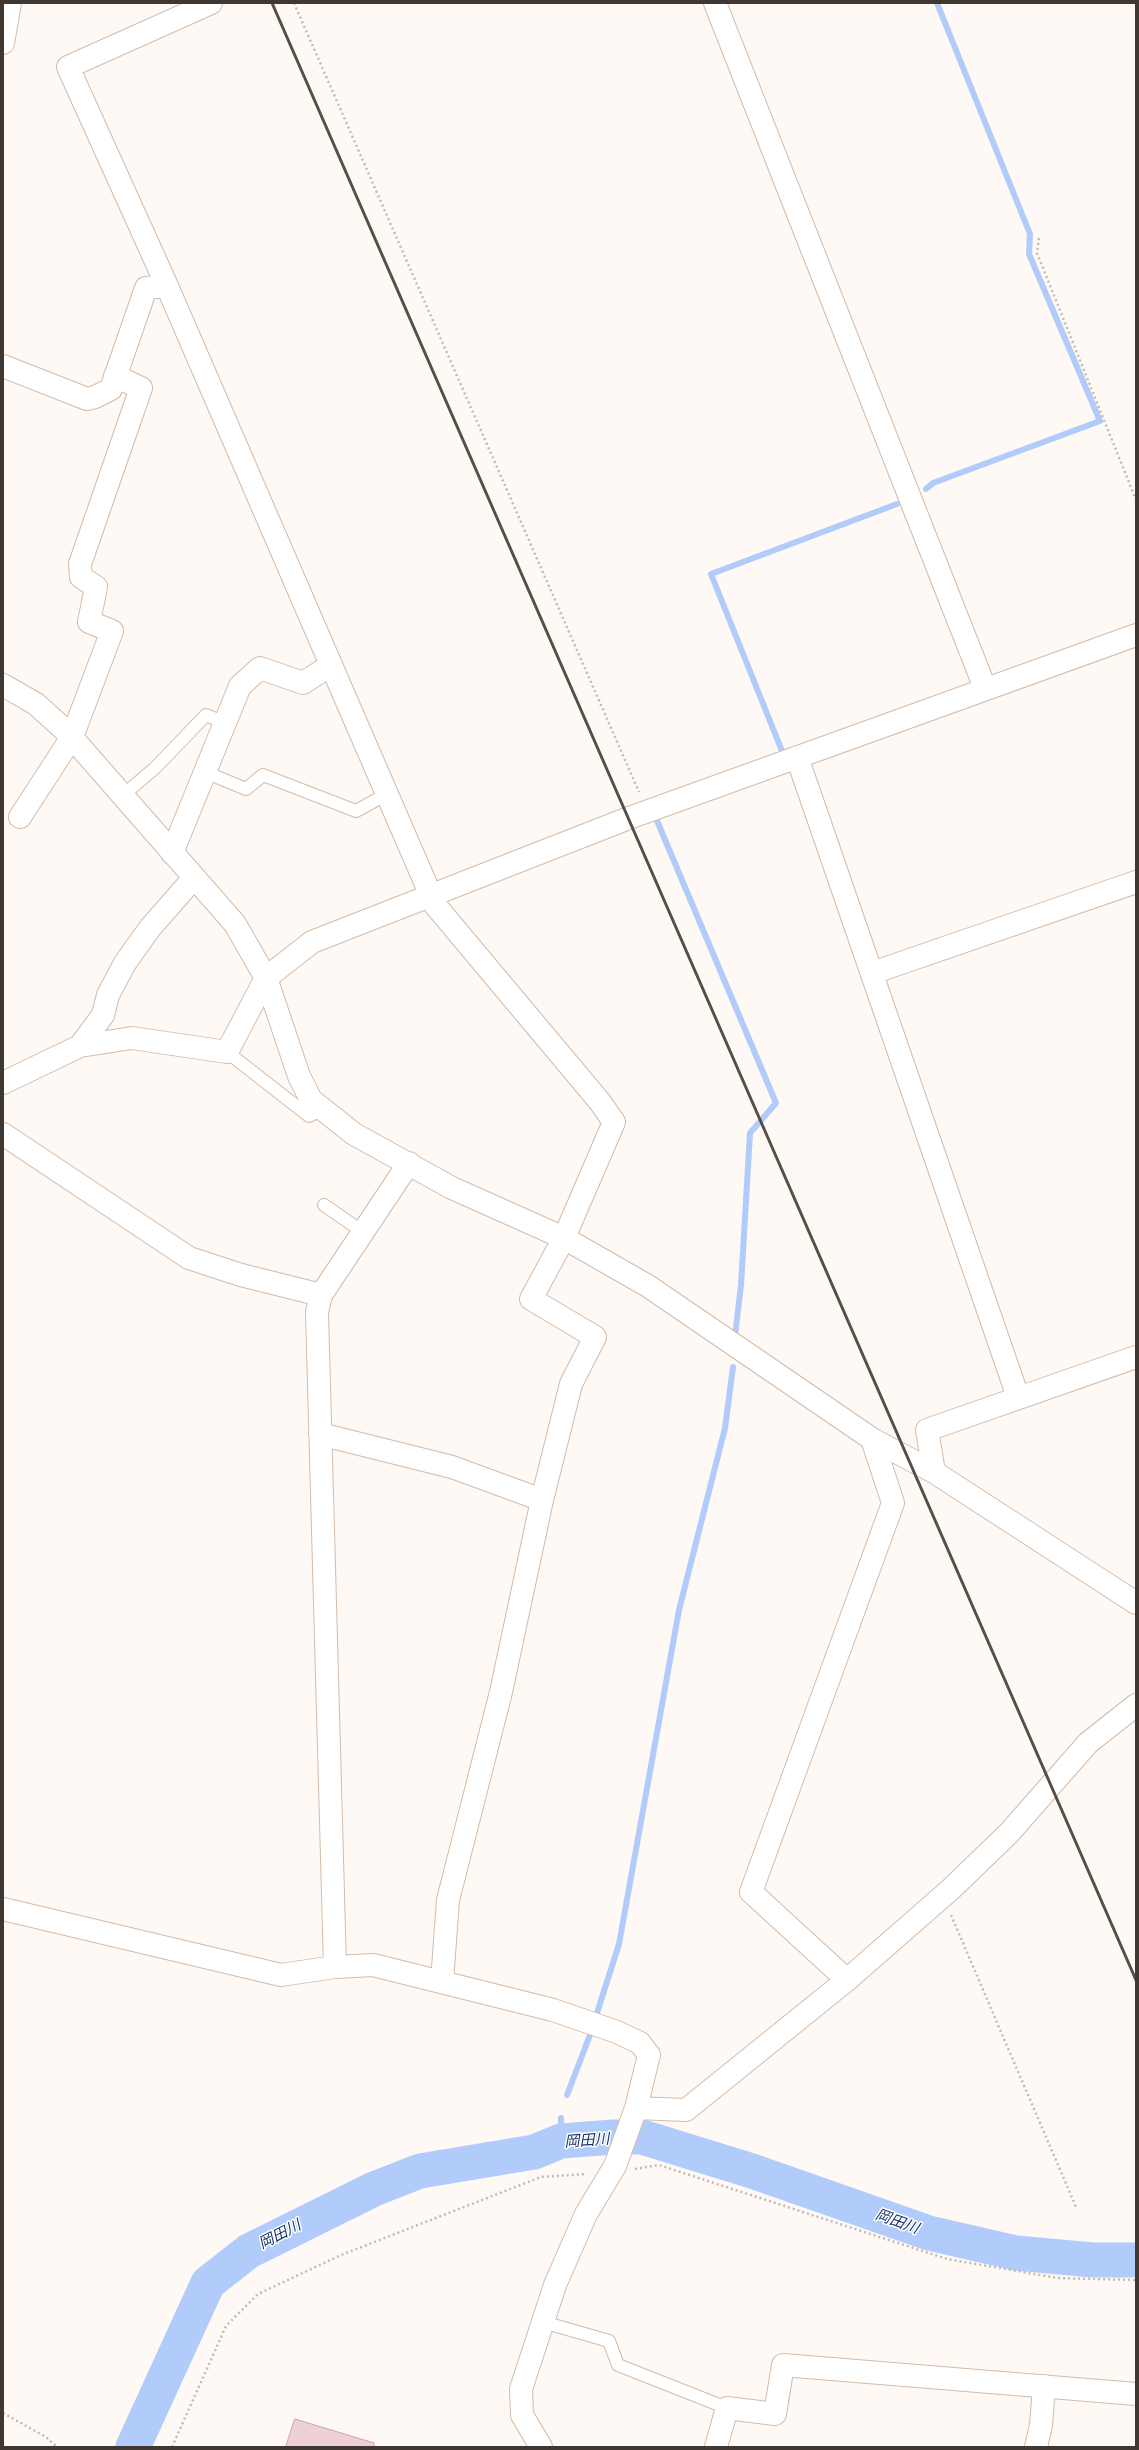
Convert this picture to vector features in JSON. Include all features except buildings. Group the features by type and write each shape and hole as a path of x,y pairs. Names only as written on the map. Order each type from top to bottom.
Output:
{"street":[{"path":"211,3 68,66 167,286 435,905 600,1102 614,1122 564,1238 531,1299 595,1337 571,1384 542,1500 501,1692 483,1756 448,1900 442,1982"},
{"path":"715,3 985,688"},
{"path":"3,42 7,14"},
{"path":"3,366 87,399 95,397 111,389 146,288 167,286"},
{"path":"20,817 72,737 112,631 88,622 96,587 81,577 80,564 141,388 115,376"},
{"path":"3,1083 80,1046 132,1038 227,1052 266,978 312,942 430,894 647,811 985,688 1136,635"},
{"path":"172,854 240,686 260,668 303,683 331,665"},
{"path":"3,685 36,704 72,737 193,879 235,924 266,978 299,1076 311,1100 354,1134 452,1188 564,1238 648,1286 872,1439 934,1472 1136,1603"},
{"path":"797,757 1018,1397"},
{"path":"80,1046 104,1015 108,996 125,963 150,928 193,879"},
{"path":"872,973 1136,882"},
{"path":"3,1134 189,1258 241,1275 321,1295"},
{"path":"335,1967 317,1312 321,1295 409,1163"},
{"path":"934,1472 927,1430 1136,1357"},
{"path":"320,1434 452,1467 542,1500"},
{"path":"847,1980 752,1892 893,1503 872,1439"},
{"path":"636,2108 686,2110 847,1980 943,1896 1009,1833 1088,1743 1136,1705"},
{"path":"3,1909 281,1975 335,1967 373,1965 553,2010 617,2032 640,2043 649,2055 636,2108 613,2169 586,2214 555,2285 521,2389 522,2415 541,2447"},
{"path":"716,2447 727,2408 775,2414 783,2365 1136,2394"},
{"path":"1036,2447 1041,2425 1044,2386"}],"lane":[{"path":"122,796 155,768 206,715 225,723"},
{"path":"205,772 246,789 263,775 356,810 387,794"},
{"path":"227,1052 308,1116 323,1109"},
{"path":"324,1206 363,1232"},
{"path":"543,2322 609,2341 618,2365 727,2408"}],"path":[{"path":"294,3 647,811"},
{"path":"1039,238 1037,253 1136,500"},
{"path":"943,1896 1076,2207"},
{"path":"172,2447 226,2326 258,2294 341,2255 540,2177 659,2165 947,2259 1058,2278 1136,2280"},
{"path":"3,2413 46,2437 57,2447"}],"waterway":[{"path":"926,489 933,483 1100,421 1029,254 1030,234 937,3"},
{"path":"782,751 711,574 897,504"},
{"path":"659,815 655,816 776,1103 750,1133 741,1285 735,1336"},
{"path":"597,2013 619,1944 679,1610 725,1428 733,1367"},
{"path":"567,2095 590,2035"},
{"path":"561,2118 561,2141"},
{"name":"岡田川","path":"133,2447 208,2283 249,2251 374,2189 420,2171 534,2152 561,2141 614,2137 642,2137 752,2171 929,2233 1016,2253 1093,2260 1136,2260"}],"railway":[{"path":"272,3 1136,1980"}]}
